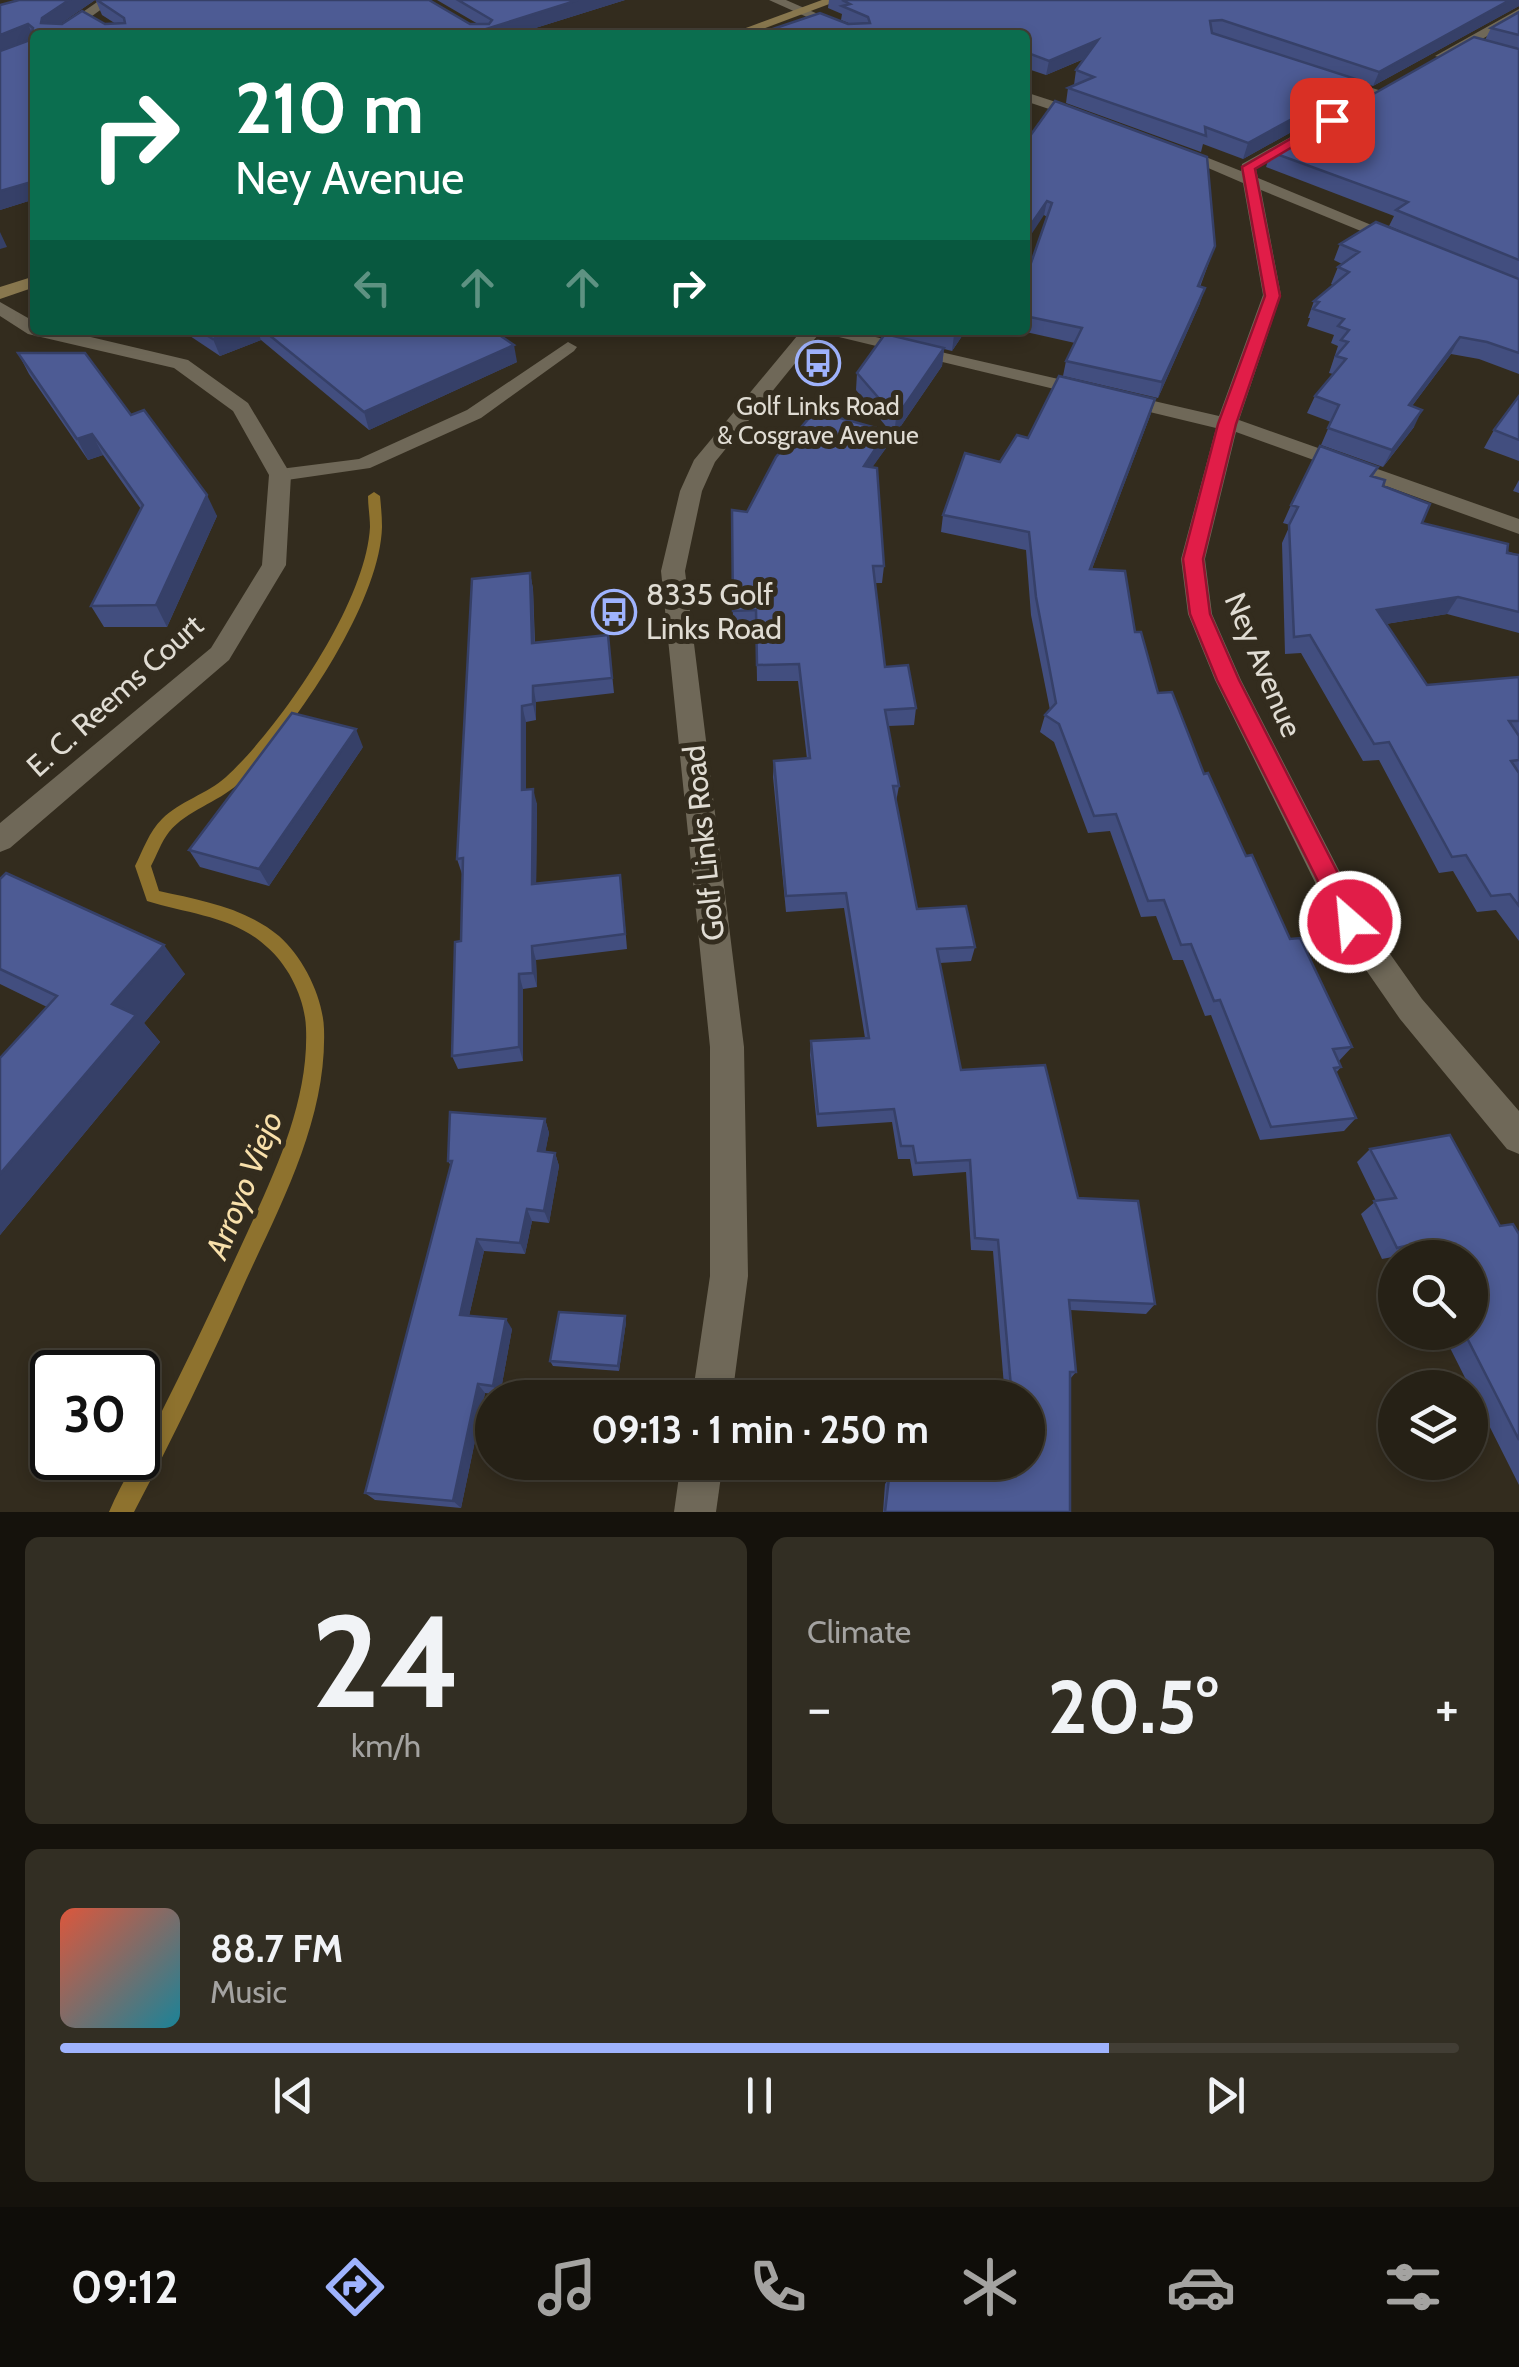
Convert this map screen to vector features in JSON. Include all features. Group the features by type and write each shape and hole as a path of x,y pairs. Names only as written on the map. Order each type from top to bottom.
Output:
{"main road":[{"path":"749,30 834,0"},
{"path":"0,293 30,283"}],"street":[{"path":"66,30 108,0"},
{"path":"775,0 847,30"},
{"path":"1420,69 1519,13"},
{"path":"88,16 104,25"},
{"path":"1360,104 1384,90"},
{"path":"1030,98 1101,122"},
{"path":"1249,179 1248,167 1312,131"},
{"path":"1156,144 1411,245"},
{"name":"Ney Avenue","path":"1249,179 1272,296 1227,424 1193,559 1200,614 1228,680 1350,922 1411,1009 1519,1137"},
{"path":"0,308 30,326"},
{"path":"57,335 181,364 242,407 280,475"},
{"name":"Golf Links Road","path":"715,1380 729,1276 726,1047 673,571 691,490 706,460 808,335"},
{"path":"842,335 1272,436 1519,527"},
{"name":"E. C. Reems Court","path":"0,840 220,654 274,565 280,475"},
{"path":"695,1512 699,1480"}],"lane":[{"path":"1465,43 1487,50"},
{"path":"1314,74 1384,90"},
{"path":"280,475 363,464 474,414 568,347"}],"building":[{"path":"19,0 69,0 42,18 41,23 62,24 82,11 105,24 125,23 124,18 97,0 429,0 470,24 489,24 492,20 458,0 578,0 483,30 32,30 28,24 0,35 0,5"},
{"path":"842,0 1510,0 1379,72 1222,20 1210,21 1212,33 1362,81 1248,143 1205,127 1206,136 1068,88 1094,77 1076,70 1098,40 1049,61 1030,54 1030,30 770,30 820,13 848,24 870,23 868,17 842,6 850,4"},
{"path":"1519,12 1519,35 1491,28"},
{"path":"1474,37 1519,49 1519,260 1396,210 1408,202 1271,152"},
{"path":"30,40 30,182 0,191 0,51"},
{"path":"1055,101 1207,157 1215,246 1198,286 1205,288 1162,382 1066,361 1082,328 1030,317 1030,266 1052,203 1047,201 1030,226 1030,136"},
{"path":"1376,222 1519,279 1519,353 1460,337 1409,405 1422,410 1392,450 1328,428 1339,405 1315,396 1346,359 1336,356 1348,342 1341,340 1349,330 1338,326 1344,319 1313,309 1319,302 1314,301 1349,272 1338,267 1359,252 1340,244"},
{"path":"269,335 499,335 514,345 364,412"},
{"path":"884,335 944,348 896,418 857,373"},
{"path":"18,353 85,353 131,415 144,410 207,495 156,605 91,606 143,505 92,434 77,439"},
{"path":"1059,376 1155,399 1090,569 1125,571 1135,632 1141,632 1158,693 1172,692 1204,774 1208,773 1246,856 1252,855 1290,939 1300,938 1352,1047 1333,1049 1341,1067 1334,1068 1356,1118 1271,1127 1220,1000 1214,1001 1191,944 1181,945 1164,900 1148,901 1116,814 1094,816 1059,724 1045,715 1056,703 1036,597 1029,532 943,515 965,453 1000,462 1017,435 1028,438"},
{"path":"1519,396 1519,440 1494,430"},
{"path":"815,411 887,431 864,466 877,468 884,566 873,566 885,667 908,665 916,708 885,710 899,786 893,786 917,909 966,906 975,947 937,949 961,1070 1045,1065 1078,1198 1138,1201 1155,1304 1069,1300 1076,1372 1070,1372 1070,1512 885,1512 889,1480 1045,1480 1045,1380 1010,1380 998,1240 975,1238 970,1160 916,1163 913,1146 901,1146 894,1109 818,1114 811,1041 869,1038 846,893 786,896 774,761 810,758 799,664 757,665 756,610 733,611 732,510 747,512 776,457"},
{"path":"1320,446 1378,467 1371,476 1385,480 1383,486 1430,504 1422,523 1508,544 1507,553 1519,555 1519,612 1458,597 1377,610 1427,685 1519,677 1519,721 1509,721 1519,736 1519,760 1511,761 1519,773 1519,906 1510,894 1491,896 1466,855 1452,857 1389,742 1374,744 1310,635 1294,637 1289,525 1298,507 1291,505"},
{"path":"530,573 532,643 608,635 612,678 533,686 533,704 522,706 522,790 533,789 532,884 620,875 625,934 532,946 533,973 519,974 519,1047 452,1056 455,942 461,941 463,858 457,859 472,579"},
{"path":"292,713 356,729 259,869 189,850"},
{"path":"6,873 164,945 112,1004 136,1015 0,1174 0,1058 57,996 0,969 0,879"},
{"path":"450,1112 545,1119 538,1151 555,1153 544,1211 527,1209 520,1243 477,1239 460,1315 506,1319 494,1380 475,1380 475,1398 453,1501 365,1493 452,1161 448,1161"},
{"path":"1450,1135 1500,1226 1513,1224 1519,1234 1519,1440 1488,1379 1488,1370 1483,1370 1473,1350 1488,1350 1488,1240 1393,1240 1374,1201 1396,1198 1370,1149"},
{"path":"559,1312 625,1316 618,1366 550,1361"}],"waterway":[{"name":"Arroyo Viejo","path":"121,1512 195,1368 277,1189 308,1095 315,1029 302,981 273,941 231,917 153,896 143,866 166,825 230,782 254,758 332,649 368,567 376,529 374,496"}],"place":[{"name":"Golf Links Road & Cosgrave Avenue","path":"818,363"},
{"name":"8335 Golf Links Road","path":"614,612"}],"route":[{"path":"1332,120 1248,167 1272,296 1227,424 1193,559 1200,614 1228,680 1350,922"}]}
